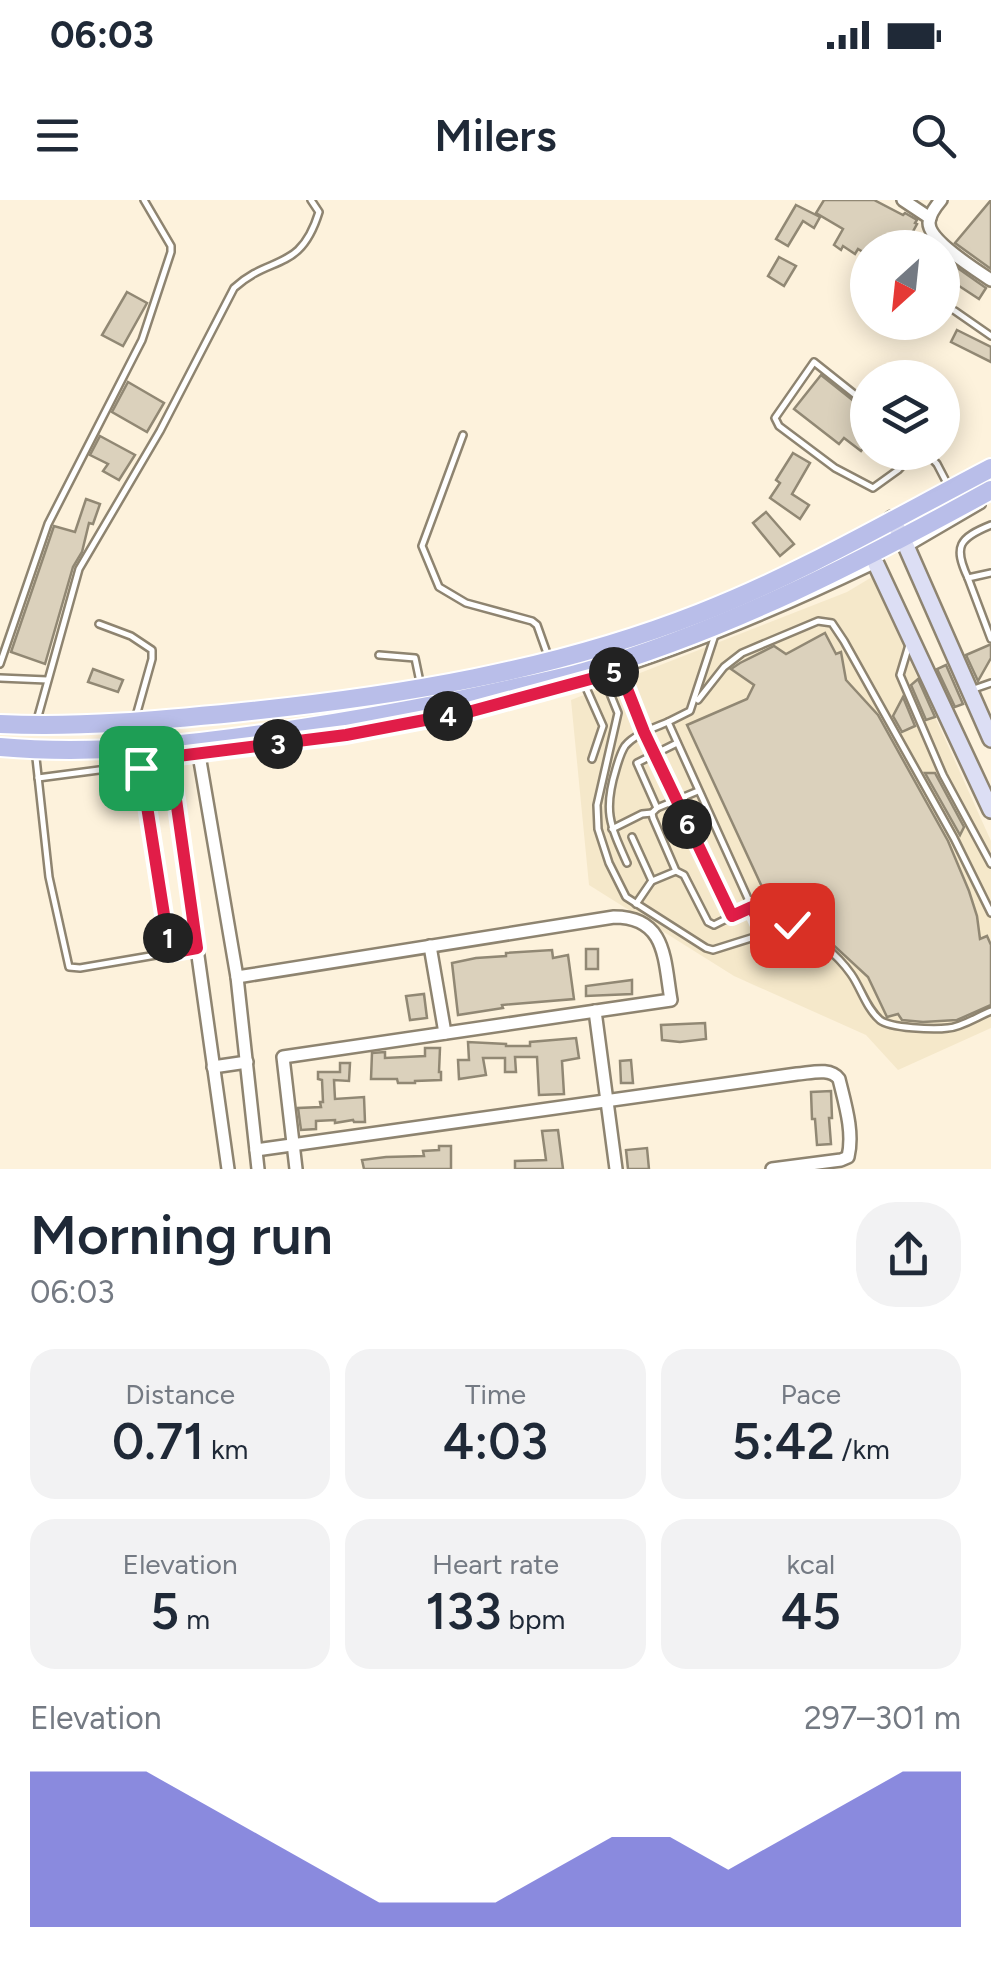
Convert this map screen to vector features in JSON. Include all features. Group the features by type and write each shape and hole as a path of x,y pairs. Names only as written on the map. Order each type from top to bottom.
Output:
{"main road":[{"path":"0,724 134,723 422,690 612,644 737,598 991,468"},
{"path":"0,747 92,750 266,734 420,710 580,673 719,626 905,544 991,490"}],"street":[{"path":"903,200 930,218"},
{"path":"940,200 930,218 933,234 991,280"},
{"path":"892,520 991,739"},
{"path":"876,564 991,810"},
{"path":"198,755 236,976 258,1169"},
{"path":"170,757 228,1169"},
{"path":"236,976 614,917 645,924 660,940 671,1000 283,1057 296,1169"},
{"path":"430,946 445,1033"},
{"path":"594,1011 616,1169"},
{"path":"214,1068 248,1062"},
{"path":"256,1150 797,1074 833,1073 839,1080 847,1115 848,1156 772,1169"}],"lane":[{"path":"0,664 48,524 142,340 171,252 144,200"},
{"path":"36,726 79,569 160,431 234,288 242,280 293,257 313,231 319,212 311,200"},
{"path":"960,314 991,336"},
{"path":"850,391 814,362 776,418 779,426 835,468 873,488 898,470"},
{"path":"462,435 422,546 440,587 466,603 532,621 550,660"},
{"path":"941,470 950,489"},
{"path":"905,544 991,500"},
{"path":"991,526 968,534 960,546 959,559 991,640"},
{"path":"112,758 198,755 346,735 472,711 620,671 715,637 876,564"},
{"path":"968,578 991,574"},
{"path":"627,863 608,819 616,768 624,747 644,732 690,711 724,667 742,653 818,621 832,623 844,641 954,838 991,913"},
{"path":"99,624 131,636 152,650 134,723"},
{"path":"694,704 715,637"},
{"path":"911,638 900,675 943,776 991,864"},
{"path":"379,655 415,658 422,690"},
{"path":"620,671 675,800 732,916"},
{"path":"603,675 618,716 600,785 598,829 626,896 712,950 792,925 829,951 850,972 872,1011 892,1026 950,1028 991,1011"},
{"path":"0,678 47,680"},
{"path":"583,681 604,726 592,759"},
{"path":"968,691 991,683"},
{"path":"668,722 764,934"},
{"path":"677,744 637,763 676,871 684,875 708,922 714,924 752,907"},
{"path":"94,771 92,758 36,758 49,877 69,966 80,968 197,948"},
{"path":"38,778 141,768 170,953"},
{"path":"612,829 698,791"},
{"path":"632,837 652,881"},
{"path":"636,904 652,881 676,871"}],"shaded area":[{"path":"872,577 991,841 991,1028 898,1070 866,1035 734,976 589,885 571,700 847,592"}],"building":[{"path":"824,200 874,200 905,213 917,224 914,230 850,230 850,251 843,246 841,250 834,245 843,229 816,213"},
{"path":"991,200 991,269 960,247 960,237"},
{"path":"796,205 820,217 814,228 803,221 788,246 776,239"},
{"path":"779,257 796,266 784,286 768,276"},
{"path":"960,270 986,288 979,299 960,287"},
{"path":"127,292 147,303 123,346 102,335"},
{"path":"960,332 991,347 991,362 951,342 960,340"},
{"path":"821,375 850,398 850,443 844,438 839,444 794,409"},
{"path":"128,382 164,403 147,432 112,412"},
{"path":"100,436 135,455 119,480 103,471 108,464 90,455"},
{"path":"793,453 810,463 792,494 809,505 800,519 770,498"},
{"path":"86,499 100,504 73,567 45,664 11,652 54,526 75,532"},
{"path":"766,512 794,544 780,556 753,523"},
{"path":"825,633 836,654 841,652 846,680 878,715 948,841 969,891 980,939 987,936 991,945 991,1005 957,1020 902,1020 898,1014 887,1017 868,977 830,942 801,904 775,915 687,725 747,699 754,685 731,669 740,663 774,646 786,654"},
{"path":"991,645 991,658 978,681 966,655"},
{"path":"946,665 963,704 955,707 937,669"},
{"path":"93,669 123,680 118,692 88,682"},
{"path":"918,679 935,717 926,720 911,685"},
{"path":"903,697 915,726 902,732 893,716"},
{"path":"925,773 935,773 964,827 960,835"},
{"path":"586,949 598,949 598,969 586,969"},
{"path":"552,950 553,958 568,955 574,999 502,1005 503,1008 458,1015 452,963"},
{"path":"632,980 632,994 586,996 586,986"},
{"path":"424,994 427,1018 410,1020 406,996"},
{"path":"705,1023 706,1039 662,1040 661,1025"},
{"path":"576,1038 579,1058 562,1061 564,1094 539,1095 537,1057 515,1057 516,1072 505,1072 505,1058 483,1058 486,1075 459,1079 458,1060 469,1060 468,1042 530,1046 530,1042"},
{"path":"425,1048 440,1048 441,1080 398,1083 397,1079 371,1079 372,1053 385,1052 385,1058 425,1056"},
{"path":"631,1060 633,1083 621,1083 620,1061"},
{"path":"340,1063 350,1063 349,1081 334,1080 335,1099 364,1097 365,1122 316,1121 316,1129 301,1130 298,1108 321,1107 323,1102 318,1072 340,1072"},
{"path":"831,1091 831,1144 817,1145 811,1092"},
{"path":"558,1130 563,1169 515,1169 515,1161 546,1160 542,1131"},
{"path":"439,1146 451,1146 451,1169 364,1169 362,1160 424,1156 423,1151 439,1150"},
{"path":"647,1148 649,1169 628,1169 626,1150"}],"route":[{"path":"141,768 170,953 197,948 170,757 346,735 472,711 620,671 644,732 732,916 752,907 764,934 792,925"}]}
